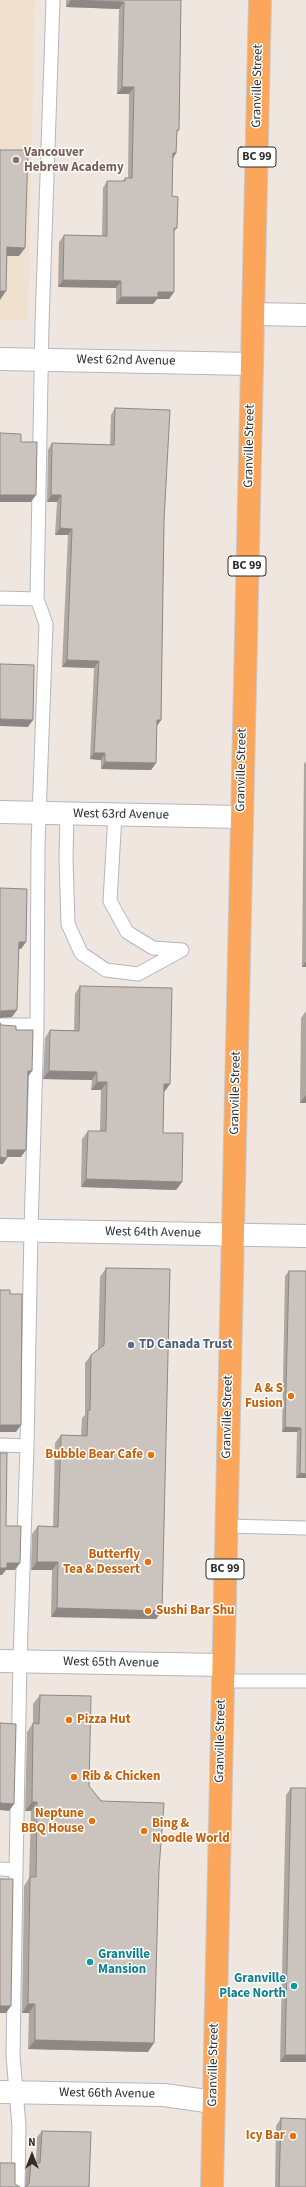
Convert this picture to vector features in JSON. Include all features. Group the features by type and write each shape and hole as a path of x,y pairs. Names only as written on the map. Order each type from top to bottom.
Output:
{"highway":[{"name":"Granville Street","path":"212,2187 222,1673 260,0"}],"street":[{"path":"253,314 306,315"},
{"name":"West 62nd Avenue","path":"0,359 252,364"},
{"name":"West 63rd Avenue","path":"0,812 241,817"},
{"name":"West 64th Avenue","path":"0,1230 306,1236"},
{"name":"West 65th Avenue","path":"10,1661 222,1673"},
{"name":"West 66th Avenue","path":"8,2092 164,2095 213,2102"}],"lane":[{"path":"18,2187 19,2126 8,2092 13,2056 16,1870 10,1661 27,1446 37,1026 40,813 46,624 37,599 41,360 53,0"},
{"path":"0,598 37,599"},
{"path":"67,814 66,858 68,924 81,953 106,970 138,974 182,950 153,948 127,932 110,901 115,815"},
{"path":"0,1024 37,1026"},
{"path":"0,1446 27,1446"},
{"path":"226,1526 306,1528"},
{"path":"222,1673 306,1681"},
{"path":"0,1869 16,1870"}],"shaded area":[{"name":"Vancouver Hebrew Academy","path":"0,0 35,0 28,320 0,320"}],"building":[{"path":"71,0 181,0 179,130 177,130 176,153 173,153 172,196 178,197 177,228 174,228 174,292 158,292 158,297 121,297 121,281 63,280 64,235 107,236 107,181 125,181 125,178 132,178 134,87 122,87 124,2"},
{"path":"0,150 28,150 25,248 7,247 6,291 0,291"},
{"path":"115,408 170,410 164,521 161,720 157,720 156,763 105,762 105,753 94,753 99,661 67,660 72,529 60,528 61,495 51,495 52,443 114,445"},
{"path":"0,433 21,434 21,442 37,442 36,495 0,495"},
{"path":"0,664 34,665 33,720 0,719"},
{"path":"0,888 27,889 26,942 19,942 17,1010 1,1011 0,1013"},
{"path":"80,986 172,988 170,1084 164,1084 163,1133 183,1133 182,1182 86,1179 88,1131 106,1131 107,1082 97,1082 97,1072 49,1071 50,1030 79,1031"},
{"path":"0,1023 1,1025 16,1026 16,1030 33,1030 32,1071 28,1071 26,1150 7,1150 7,1158 0,1157"},
{"path":"106,1268 170,1269 162,1611 57,1608 58,1562 37,1562 38,1526 58,1527 61,1435 87,1436 88,1410 90,1410 91,1355 104,1345"},
{"path":"289,1271 306,1271 306,1474 300,1473 301,1428 285,1427"},
{"path":"0,1290 10,1290 10,1294 22,1294 21,1425 0,1425"},
{"path":"0,1453 7,1453 6,1526 21,1526 20,1563 7,1563 7,1568 0,1568"},
{"path":"40,1695 91,1696 89,1786 101,1801 164,1803 159,1869 154,2043 35,2040 35,2004 28,2004 30,1877 36,1877 37,1802 32,1802 33,1723 39,1724"},
{"path":"0,1723 16,1724 14,1804 0,1803"},
{"name":"Granville Place North","path":"291,1788 306,1788 306,2055 285,2055"},
{"path":"0,1879 13,1879 11,2006 0,2006"},
{"path":"281,2118 306,2119 306,2187 279,2187"},
{"path":"42,2131 91,2132 89,2187 25,2187 29,2184 31,2163 40,2163"},
{"path":"0,2163 15,2163 15,2184 20,2187 0,2187"}],"place":[{"name":"Vancouver Hebrew Academy","path":"16,160"},
{"name":"TD Canada Trust","path":"131,1345"},
{"name":"A & S Fusion","path":"291,1396"},
{"name":"Bubble Bear Cafe","path":"151,1455"},
{"name":"Butterfly Tea & Dessert","path":"148,1562"},
{"name":"Sushi Bar Shu","path":"148,1611"},
{"name":"Pizza Hut","path":"69,1720"},
{"name":"Rib & Chicken","path":"74,1777"},
{"name":"Neptune BBQ House","path":"92,1821"},
{"name":"Bing & Noodle World","path":"144,1831"},
{"name":"Granville Mansion","path":"90,1962"},
{"name":"Granville Place North","path":"294,1986"},
{"name":"Icy Bar","path":"293,2136"}]}
